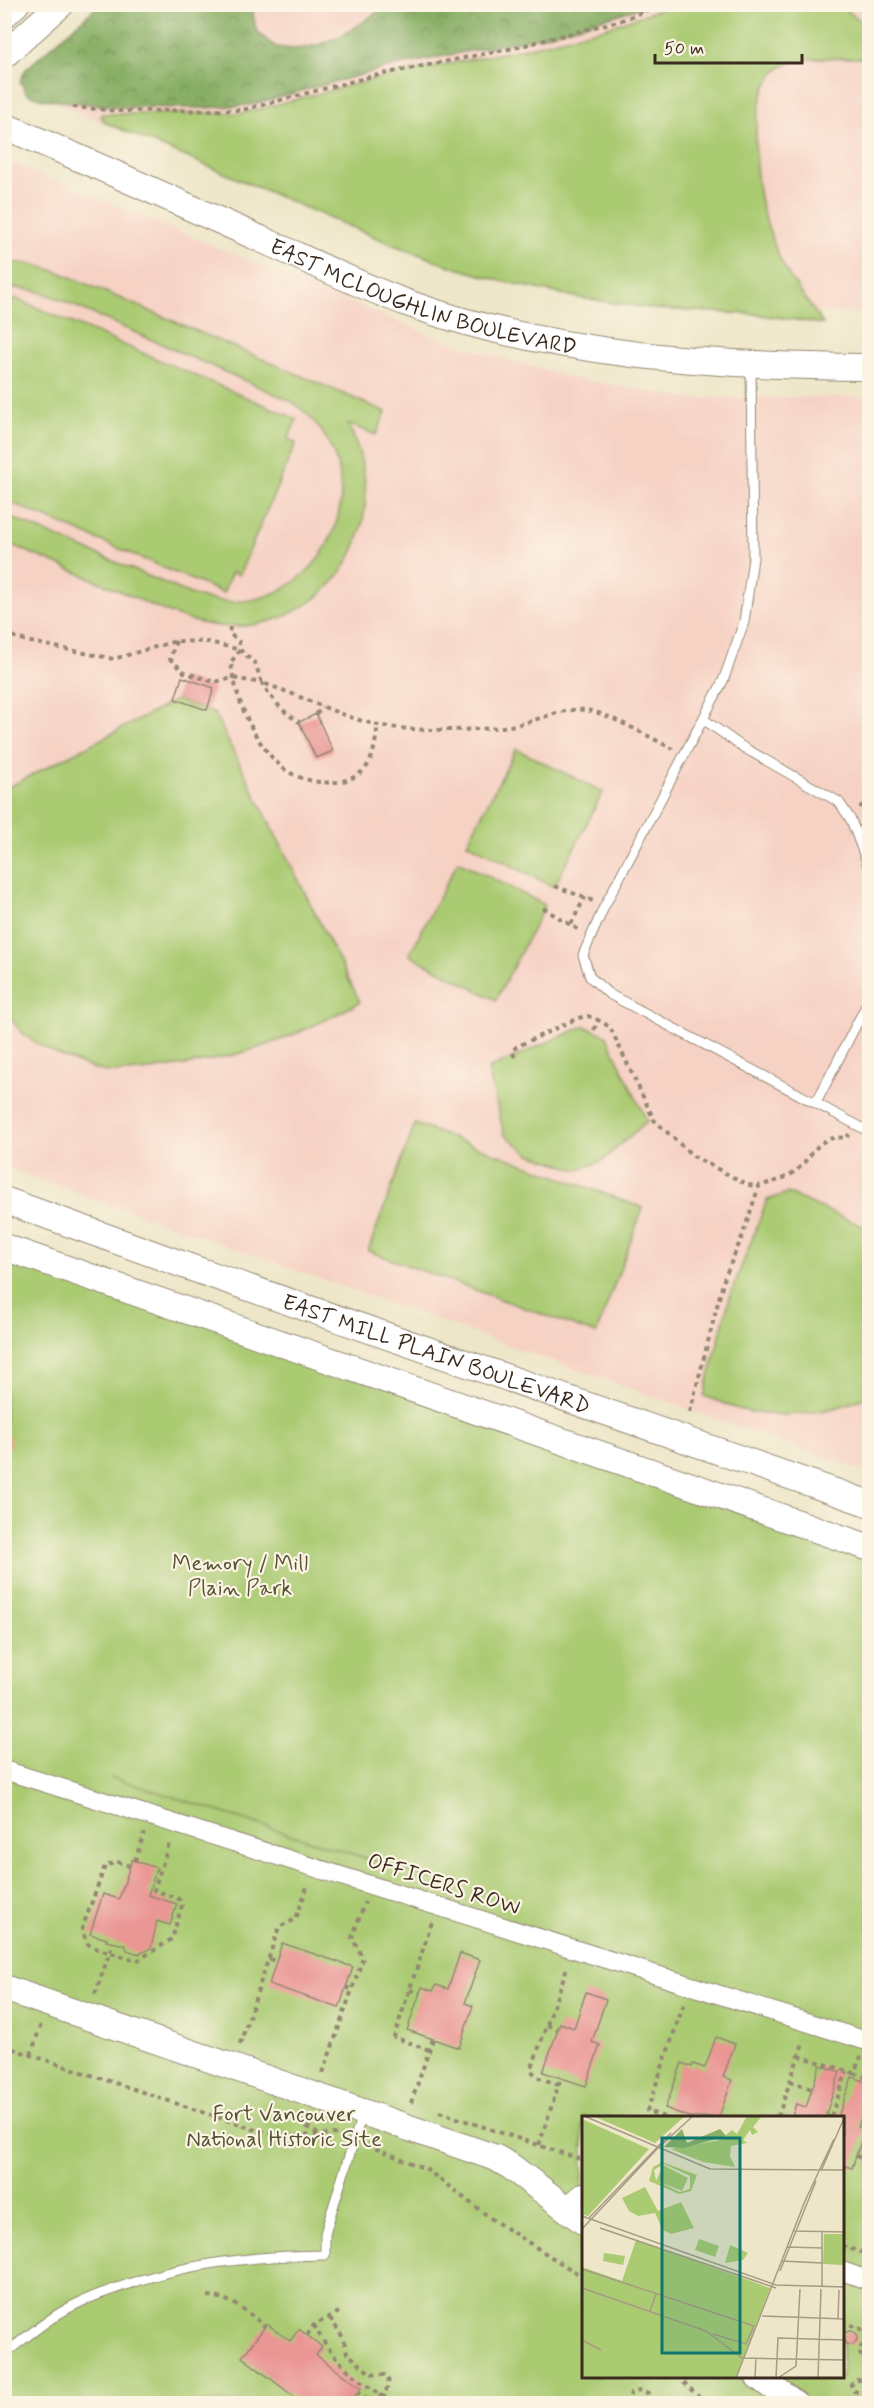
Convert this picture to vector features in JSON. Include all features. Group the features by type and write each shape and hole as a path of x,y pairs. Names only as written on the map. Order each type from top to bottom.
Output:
{"main road":[{"path":"4,15 16,4"},
{"path":"4,55 61,4"},
{"name":"EAST MCLOUGHLIN BOULEVARD","path":"4,126 411,304 481,325 590,348 750,363 870,367"},
{"name":"EAST MILL PLAIN BOULEVARD","path":"4,1200 192,1268 870,1504"},
{"name":"EAST MILL PLAIN BOULEVARD","path":"4,1246 870,1548"},
{"path":"4,1989 496,2158 577,2206"},
{"path":"761,2378 796,2402"}],"street":[{"name":"OFFICERS ROW","path":"4,1770 868,2041"},
{"path":"844,2271 870,2281"}],"lane":[{"path":"750,363 753,558 744,622 723,681 604,907 583,955 590,977 609,994 870,1132"},
{"path":"703,719 741,746 839,802 851,820 870,870"},
{"path":"816,1103 870,998"},
{"path":"4,2354 60,2313 93,2297 144,2278 233,2259 325,2255 329,2220 363,2112"}],"path":[{"path":"73,107 119,111 242,110 373,76 514,48 621,20 663,4"},
{"path":"230,627 229,633 238,642 240,650"},
{"path":"4,633 26,641 114,659 176,641 209,642 240,650 255,663 262,683 272,698 286,714 300,722"},
{"path":"176,641 170,659 184,672 214,682 233,678 262,683 378,725 434,729 510,726 561,713 585,710 609,718 684,755"},
{"path":"240,650 231,662 233,678 243,707 261,742 284,769 320,783 343,782 357,776 369,762 378,725"},
{"path":"316,714 323,707"},
{"path":"862,717 870,722"},
{"path":"555,886 604,907"},
{"path":"571,924 585,897"},
{"path":"543,908 571,924 589,938"},
{"path":"515,1057 512,1052 516,1047 578,1018 588,1016 598,1020 610,1027 654,1120 693,1156 748,1185 759,1186 783,1179 798,1169 813,1149 835,1136 847,1138 854,1124"},
{"path":"594,1030 598,1020"},
{"path":"690,1412 724,1279 742,1237 759,1186"},
{"path":"135,1861 150,1815"},
{"path":"130,1866 117,1862 105,1866 82,1929 87,1943 136,1961 172,1939 182,1905 179,1899 154,1890 176,1824"},
{"path":"240,2044 279,1927 296,1920 314,1867"},
{"path":"323,2073 363,1958 352,1938 371,1885"},
{"path":"429,2050 394,2037 437,1906"},
{"path":"95,1994 113,1943"},
{"path":"559,2085 537,2077 531,2070 573,1949"},
{"path":"269,1959 276,1961"},
{"path":"661,2116 648,2111 691,1985"},
{"path":"346,1987 352,1990"},
{"path":"410,1990 420,1993"},
{"path":"778,2116 810,2023"},
{"path":"547,2025 558,2029"},
{"path":"411,2103 433,2039"},
{"path":"854,2073 868,2041"},
{"path":"4,2046 256,2130 294,2136 334,2134 354,2139 426,2169 493,2220 582,2276"},
{"path":"799,2056 870,2079"},
{"path":"831,2116 847,2071"},
{"path":"538,2145 561,2077"},
{"path":"790,2081 812,2089"},
{"path":"864,2108 870,2110"},
{"path":"856,2156 864,2159 870,2144"},
{"path":"844,2246 870,2255"},
{"path":"208,2296 218,2297 236,2305 266,2327"},
{"path":"307,2335 314,2325 343,2310"},
{"path":"330,2318 344,2338 347,2353 371,2374 382,2374 387,2377 390,2385 377,2400 369,2401 358,2393"},
{"path":"844,2321 870,2333"},
{"path":"314,2325 332,2354 361,2380 397,2403"},
{"path":"870,2339 861,2347 860,2354 870,2363"},
{"path":"679,2378 700,2398 710,2403"},
{"path":"870,2380 853,2382 851,2388 870,2396"},
{"path":"626,2403 631,2393 639,2390 648,2393 653,2403"}],"shaded area":[{"path":"115,5 869,5 869,313 719,310 391,242 21,89"},
{"path":"5,160 445,341 572,378 687,398 869,397 869,1473 5,1167"}],"green space":[{"path":"100,4 254,5 252,8 256,30 275,46 293,49 322,44 336,38 362,23 386,5 650,5 540,37 390,67 250,105 207,108 117,107 43,99 26,93 20,81 26,69"},
{"path":"672,5 839,5 869,24 869,58 810,59 788,64 780,68 770,79 758,111 756,167 764,213 786,271 823,324 754,314 655,309 580,298 501,281 453,267 391,244 106,123 101,117 102,114 243,113 391,75 518,50 605,28"},
{"path":"5,262 32,264 61,273 386,412 376,435 348,424 364,474 365,508 357,542 349,559 336,578 320,594 302,607 282,617 238,626 215,625 173,614 5,542 5,515 195,596 239,601 277,592 308,570 329,540 340,505 338,468 322,432 291,401 52,296 32,290 5,287"},
{"path":"14,298 297,419 288,439 296,443 239,575 232,572 223,593 5,500 4,318"},
{"path":"176,700 214,713 360,1002 312,1027 242,1053 148,1070 103,1071 56,1054 31,1040 19,1030 5,1006 5,789"},
{"path":"516,749 603,792 554,887 467,843"},
{"path":"458,861 545,905 496,1000 409,955"},
{"path":"584,1026 606,1035 647,1121 602,1161 577,1170 530,1154 504,1134 488,1069"},
{"path":"415,1124 643,1208 596,1334 368,1251"},
{"path":"787,1193 869,1229 869,1396 822,1411 788,1415 754,1413 704,1396 730,1296 767,1200"},
{"path":"5,1246 869,1548 869,2403 4,2403","holes":["110,1777 432,1879 431,1879"]}],"building":[{"path":"182,677 214,688 207,710 175,699"},
{"path":"316,714 333,751 316,758 299,722"},
{"path":"4,1419 11,1446 4,1448"},
{"path":"132,1860 157,1868 148,1895 177,1904 170,1925 157,1921 151,1948 139,1954 127,1950 125,1945 106,1941 107,1939 90,1934 103,1894 119,1899"},
{"path":"282,1943 353,1967 339,2008 269,1984"},
{"path":"460,1953 480,1960 465,2003 473,2006 459,2048 407,2030 422,1987 433,1991 436,1985 448,1989"},
{"path":"586,1992 606,1999 592,2042 600,2045 586,2086 543,2072 560,2023 574,2028"},
{"path":"716,2037 735,2044 723,2077 732,2080 719,2116 686,2116 665,2108 682,2063 705,2068"},
{"path":"820,2065 840,2072 826,2114 830,2116 792,2116 796,2104 806,2107"},
{"path":"852,2077 870,2083 870,2091 858,2127 865,2129 852,2168 844,2166 844,2116 838,2116"},
{"path":"267,2324 290,2341 299,2329 322,2347 316,2355 361,2388 349,2404 304,2404 242,2357"},
{"path":"847,2331 853,2331 857,2335 857,2341 853,2345 847,2345 844,2342 844,2334"}],"park label":[{"name":"Memory / Mill Plain Park","path":"240,1574"},
{"name":"Fort Vancouver National Historic Site","path":"284,2126"}]}
